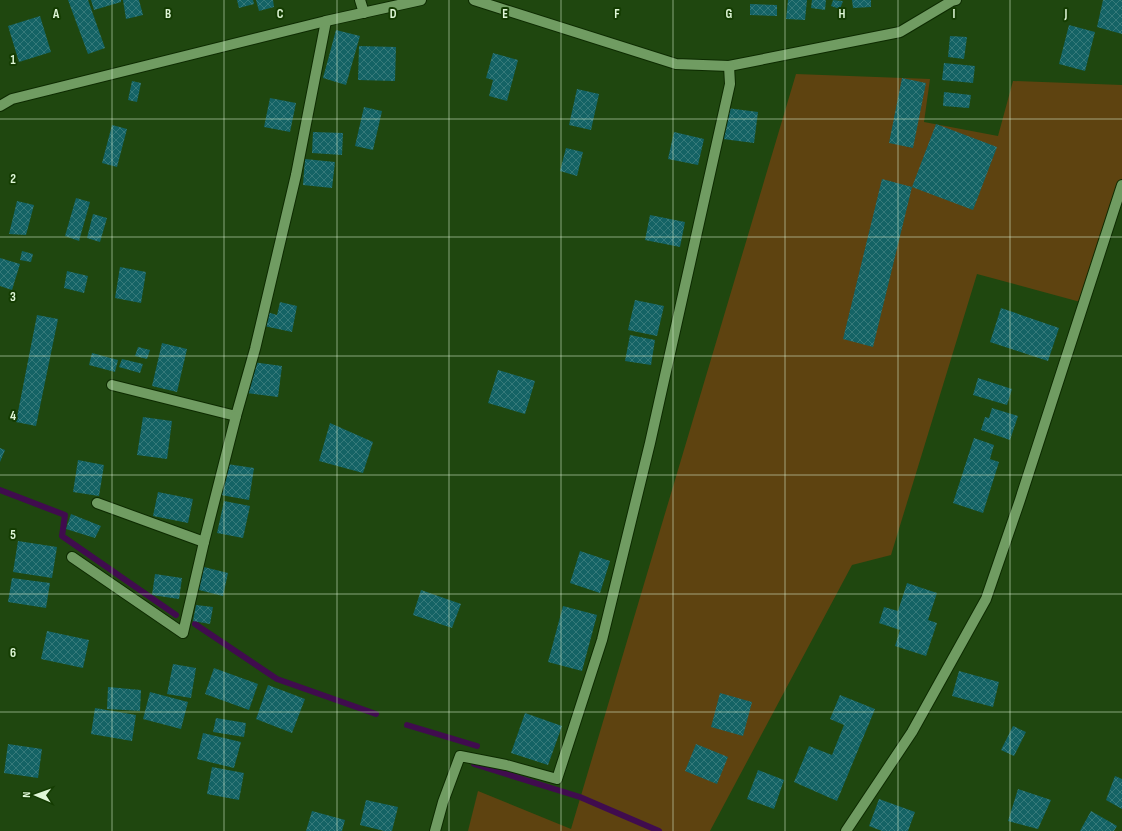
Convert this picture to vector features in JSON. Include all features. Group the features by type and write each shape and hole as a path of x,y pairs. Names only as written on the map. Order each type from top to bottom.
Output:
{"street":[{"path":"360,0 364,13"},
{"path":"0,106 12,99 326,21 421,0"},
{"path":"474,0 676,64 729,66 900,32 956,0"},
{"path":"72,557 183,633 236,416 255,350 296,176 326,21"},
{"path":"435,831 443,802 460,756 506,765 557,779 602,640 650,443 730,84 729,66"},
{"path":"846,831 912,732 986,599 1122,185"},
{"path":"112,385 236,416"},
{"path":"97,503 204,542"}],"shaded area":[{"path":"796,74 930,79 924,122 998,136 1013,81 1122,85 1122,185 1084,303 977,274 891,555 852,565 710,831 468,831 478,791 571,829"}],"building":[{"path":"68,0 88,0 105,48 88,54"},
{"path":"91,0 121,0 121,2 94,10"},
{"path":"123,0 139,0 143,15 126,19"},
{"path":"237,0 253,0 254,4 239,8"},
{"path":"256,0 273,0 274,7 259,11"},
{"path":"788,0 807,0 805,20 786,19"},
{"path":"812,0 826,0 825,10 811,8"},
{"path":"833,0 843,1 840,9 831,6"},
{"path":"852,0 871,0 871,7 853,8"},
{"path":"1103,0 1122,0 1122,34 1097,27"},
{"path":"750,4 777,5 777,16 750,15"},
{"path":"40,16 51,52 19,62 8,26"},
{"path":"1069,25 1095,32 1085,71 1059,64"},
{"path":"336,30 360,36 346,85 323,78"},
{"path":"950,36 967,37 964,59 948,57"},
{"path":"359,46 396,47 395,81 358,80"},
{"path":"493,53 518,60 507,101 489,96 493,80 486,78"},
{"path":"944,63 975,66 973,83 942,80"},
{"path":"902,78 926,83 913,148 889,143"},
{"path":"132,81 141,83 137,102 128,100"},
{"path":"577,89 599,94 591,130 569,125"},
{"path":"944,92 971,95 969,108 943,106"},
{"path":"270,98 296,103 290,132 264,127"},
{"path":"364,107 382,111 373,150 355,146"},
{"path":"727,108 758,112 754,143 723,139"},
{"path":"936,124 997,147 973,210 912,187"},
{"path":"112,125 127,129 117,167 102,163"},
{"path":"313,132 343,133 342,155 312,153"},
{"path":"674,132 704,139 698,165 668,159"},
{"path":"566,148 583,152 577,176 560,171"},
{"path":"305,159 335,162 332,188 303,185"},
{"path":"882,179 912,187 873,347 843,339"},
{"path":"76,198 90,202 79,241 65,236"},
{"path":"17,201 34,205 26,235 9,234"},
{"path":"93,214 107,218 100,242 87,238"},
{"path":"650,215 685,222 680,247 645,240"},
{"path":"22,251 33,254 31,262 20,260"},
{"path":"0,258 20,264 12,290 0,286"},
{"path":"120,267 146,272 141,303 115,298"},
{"path":"67,271 88,276 84,293 64,288"},
{"path":"635,300 664,306 657,336 628,330"},
{"path":"280,302 297,306 292,332 264,326 267,312 277,315"},
{"path":"1001,308 1059,328 1048,361 990,342"},
{"path":"37,315 58,319 36,426 16,422"},
{"path":"630,335 655,340 651,365 625,361"},
{"path":"162,343 187,349 177,392 152,386"},
{"path":"138,347 150,350 147,359 135,356"},
{"path":"92,353 118,360 115,372 89,365"},
{"path":"122,359 143,364 140,373 119,367"},
{"path":"252,362 282,366 278,397 247,393"},
{"path":"498,370 535,381 525,414 488,403"},
{"path":"978,378 1012,389 1007,405 973,395"},
{"path":"992,408 1018,416 1010,440 981,430 985,417 989,418"},
{"path":"143,417 172,421 167,459 137,455"},
{"path":"330,423 373,442 363,473 319,461"},
{"path":"974,438 994,445 990,459 999,462 983,513 953,503"},
{"path":"0,448 5,450 0,462"},
{"path":"78,460 104,465 99,496 73,492"},
{"path":"227,464 254,468 249,500 221,495"},
{"path":"158,492 193,499 188,523 153,516"},
{"path":"224,501 250,506 243,538 217,533"},
{"path":"71,514 101,526 95,538 66,529"},
{"path":"18,541 57,547 52,578 13,572"},
{"path":"580,551 610,561 600,593 570,583"},
{"path":"200,566 228,573 223,596 195,589"},
{"path":"155,574 182,578 179,599 152,595"},
{"path":"12,578 50,583 46,608 8,602"},
{"path":"907,583 937,593 928,620 937,623 926,656 895,646 900,630 879,623 884,607 898,611"},
{"path":"421,590 461,604 452,628 413,615"},
{"path":"196,605 213,607 210,624 193,621"},
{"path":"563,606 597,615 582,671 548,662"},
{"path":"47,631 89,640 83,668 41,659"},
{"path":"173,664 196,668 191,698 167,694"},
{"path":"214,668 258,684 249,710 205,694"},
{"path":"959,671 999,682 993,707 952,696"},
{"path":"268,685 305,699 292,733 256,719"},
{"path":"108,687 141,690 140,711 107,709"},
{"path":"150,692 188,702 181,729 143,719"},
{"path":"720,693 752,702 743,736 711,727"},
{"path":"840,695 875,709 837,801 794,782 809,746 832,755 844,725 830,719"},
{"path":"95,708 136,715 132,741 91,734"},
{"path":"525,713 562,726 548,765 511,753"},
{"path":"216,718 246,723 244,737 213,732"},
{"path":"1013,726 1026,732 1014,756 1001,750"},
{"path":"203,733 241,742 234,768 197,759"},
{"path":"8,744 42,749 38,778 4,773"},
{"path":"696,744 728,757 717,784 685,771"},
{"path":"212,767 244,773 239,800 207,794"},
{"path":"758,770 784,780 774,809 747,799"},
{"path":"1115,776 1122,779 1122,809 1106,800"},
{"path":"1018,789 1051,800 1038,829 1008,821"},
{"path":"879,799 915,812 908,831 882,831 869,826"},
{"path":"366,800 398,807 392,831 384,831 360,825"},
{"path":"312,811 345,820 342,831 306,831"},
{"path":"1091,811 1117,826 1114,831 1080,831"}],"waterway":[{"path":"0,490 65,515 62,536 176,615"},
{"path":"195,624 277,679 376,714"},
{"path":"407,725 477,746"},
{"path":"474,764 580,797 659,831"}]}
